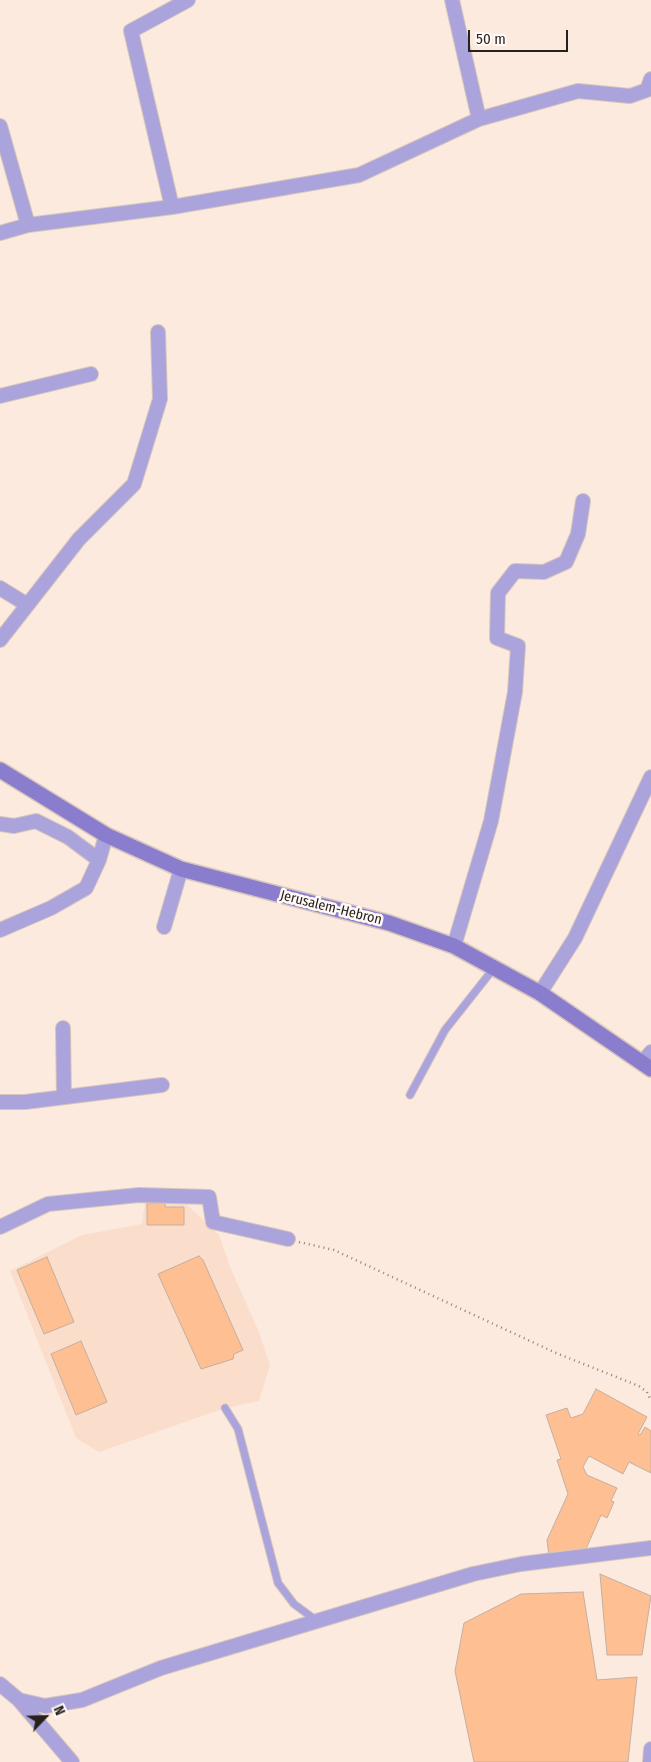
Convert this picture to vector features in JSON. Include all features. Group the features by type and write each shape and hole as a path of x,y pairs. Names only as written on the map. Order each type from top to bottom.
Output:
{"main road":[{"name":"Jerusalem-Hebron","path":"0,770 106,835 180,869 389,923 454,946 540,993 648,1061"}],"street":[{"path":"172,207 130,31 188,0"},
{"path":"452,0 479,119"},
{"path":"0,233 28,225 172,207 358,175 479,119 578,91 630,96 646,90 651,79"},
{"path":"0,126 28,225"},
{"path":"0,640 26,604 79,539 134,484 160,399 158,332"},
{"path":"0,396 91,374"},
{"path":"454,946 491,821 516,692 518,646 497,638 498,593 515,571 544,572 566,562 578,534 583,501"},
{"path":"0,588 26,604"},
{"path":"540,993 575,938 651,777"},
{"path":"0,824 14,826 36,821 68,837 100,860"},
{"path":"0,930 51,908 86,888 100,860 106,835"},
{"path":"164,927 180,869"},
{"path":"62,1028 64,1097"},
{"path":"0,1102 25,1102 162,1085"},
{"path":"0,1227 48,1204 139,1196 208,1197 213,1222 288,1239"},
{"path":"19,1700 45,1706 82,1700 161,1668 473,1574 521,1564 651,1548"},
{"path":"0,1684 19,1700 72,1762"},
{"path":"650,1762 651,1749"}],"lane":[{"path":"410,1095 445,1030 494,968"},
{"path":"225,1408 238,1430 278,1582 294,1604 317,1622"}],"path":[{"path":"288,1239 334,1250 556,1353 639,1386 648,1392 651,1401"}],"shaded area":[{"path":"145,1201 183,1201 219,1235 230,1267 259,1332 270,1365 259,1401 225,1408 99,1452 76,1438 10,1271 82,1235 142,1224"}],"building":[{"path":"147,1203 165,1203 165,1207 184,1207 184,1225 147,1225"},
{"path":"199,1256 203,1260 243,1350 234,1354 233,1359 201,1369 158,1274"},
{"path":"47,1257 74,1322 44,1334 17,1270"},
{"path":"81,1341 107,1402 76,1415 51,1354"},
{"path":"596,1389 647,1417 638,1434 640,1435 645,1427 651,1431 651,1473 629,1462 623,1474 589,1456 583,1467 587,1475 617,1488 611,1501 614,1502 607,1518 601,1515 585,1551 549,1556 547,1540 568,1494 557,1460 561,1459 546,1415 567,1408 571,1418 583,1414"},
{"path":"600,1574 651,1596 642,1655 607,1655"},
{"path":"583,1592 597,1680 637,1677 628,1762 474,1762 455,1671 464,1623 521,1594"}]}
